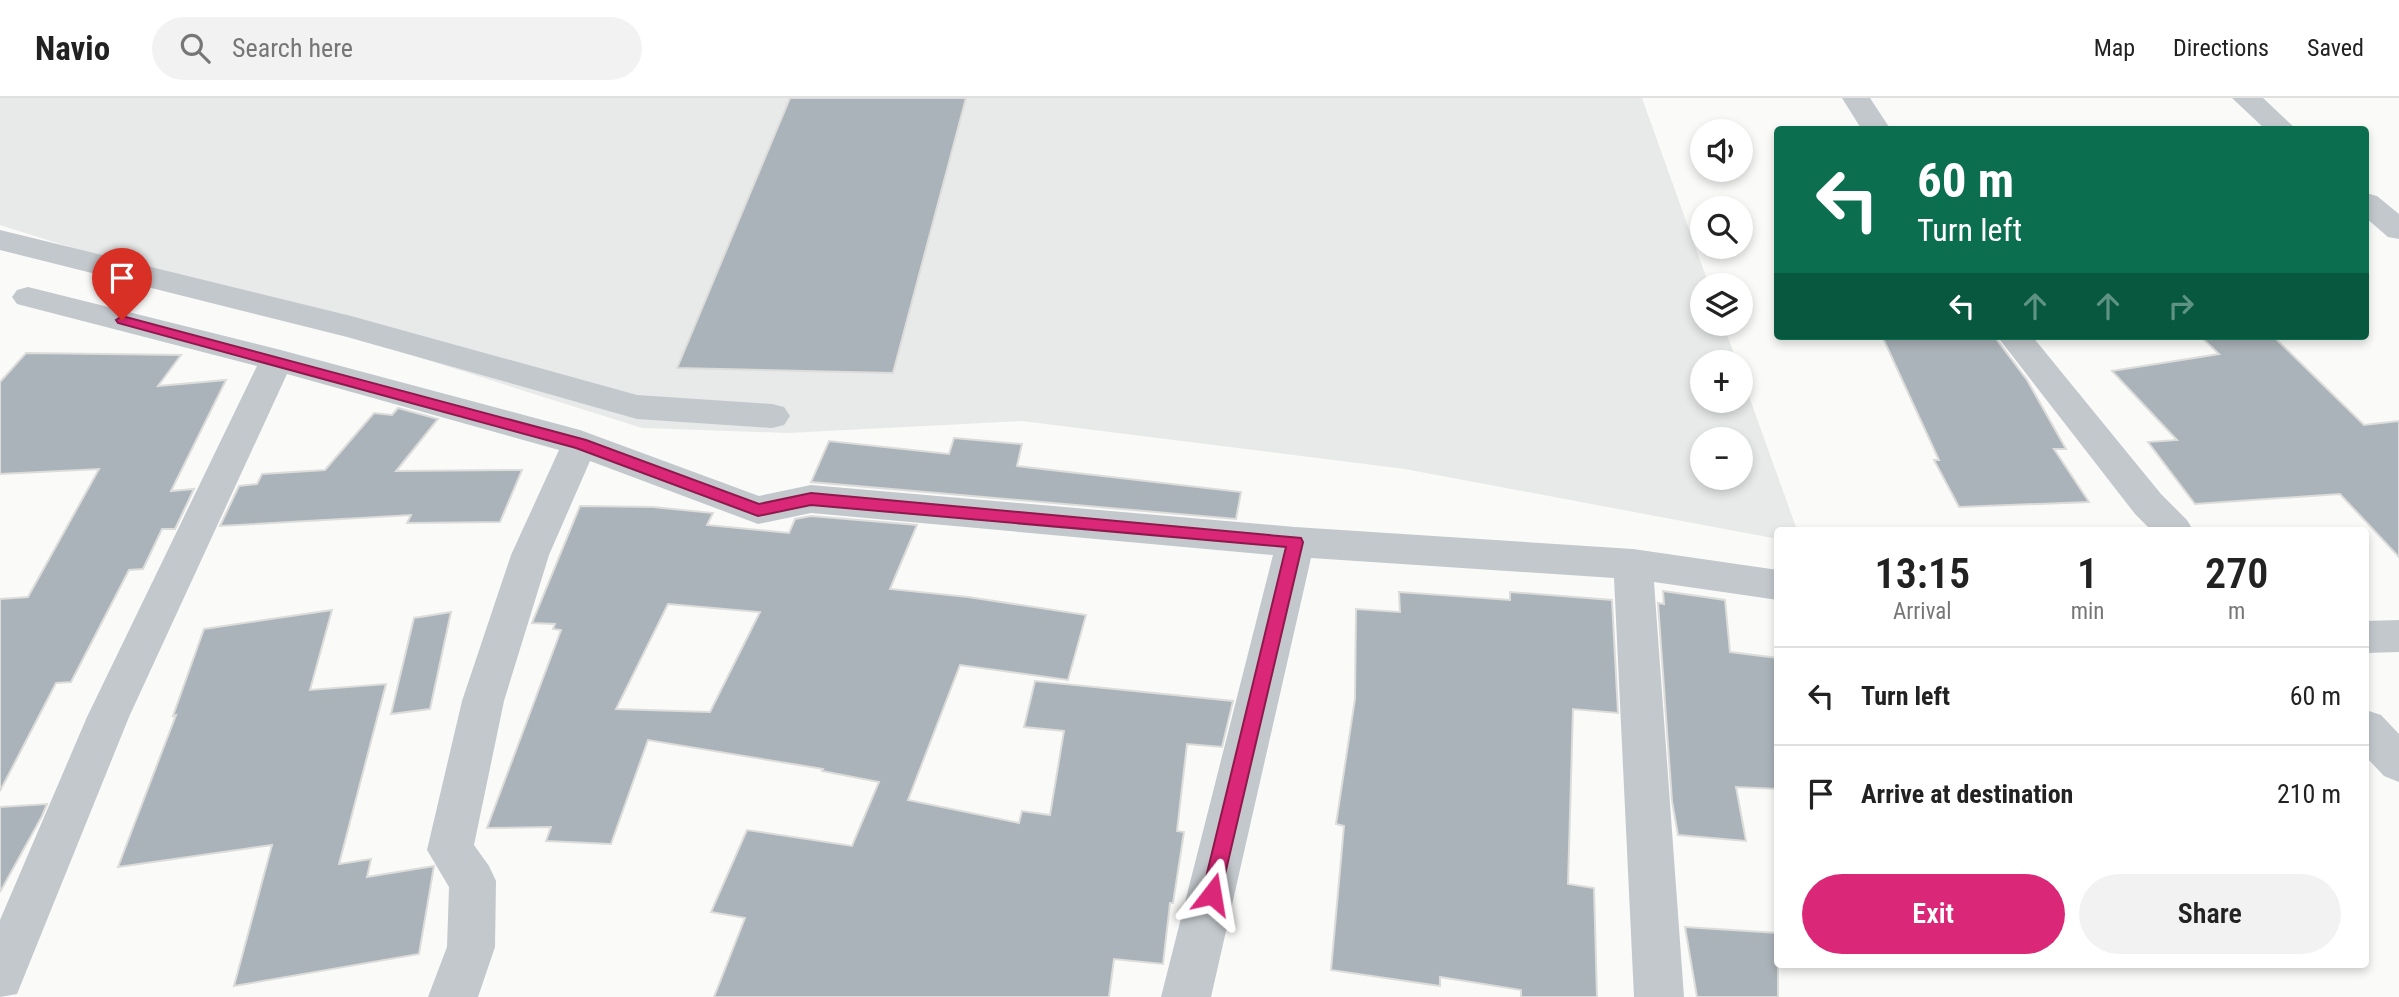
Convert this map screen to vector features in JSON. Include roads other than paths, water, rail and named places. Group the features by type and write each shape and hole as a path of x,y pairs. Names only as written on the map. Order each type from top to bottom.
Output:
{"street":[{"path":"1856,98 1874,126"},
{"path":"2246,98 2278,126"},
{"path":"2369,205 2399,230"},
{"path":"0,240 351,327 637,407 772,416"},
{"path":"28,297 277,360 580,443 758,510 811,499 1295,542 1633,564 1774,584"},
{"path":"2017,340 2148,504 2171,527"},
{"path":"0,977 108,717 277,360"},
{"path":"453,997 471,947 472,881 450,850 480,714 530,555 580,443"},
{"path":"1186,997 1295,542"},
{"path":"1633,564 1659,997"},
{"path":"2369,637 2399,636"},
{"path":"2369,731 2399,763"}]}
